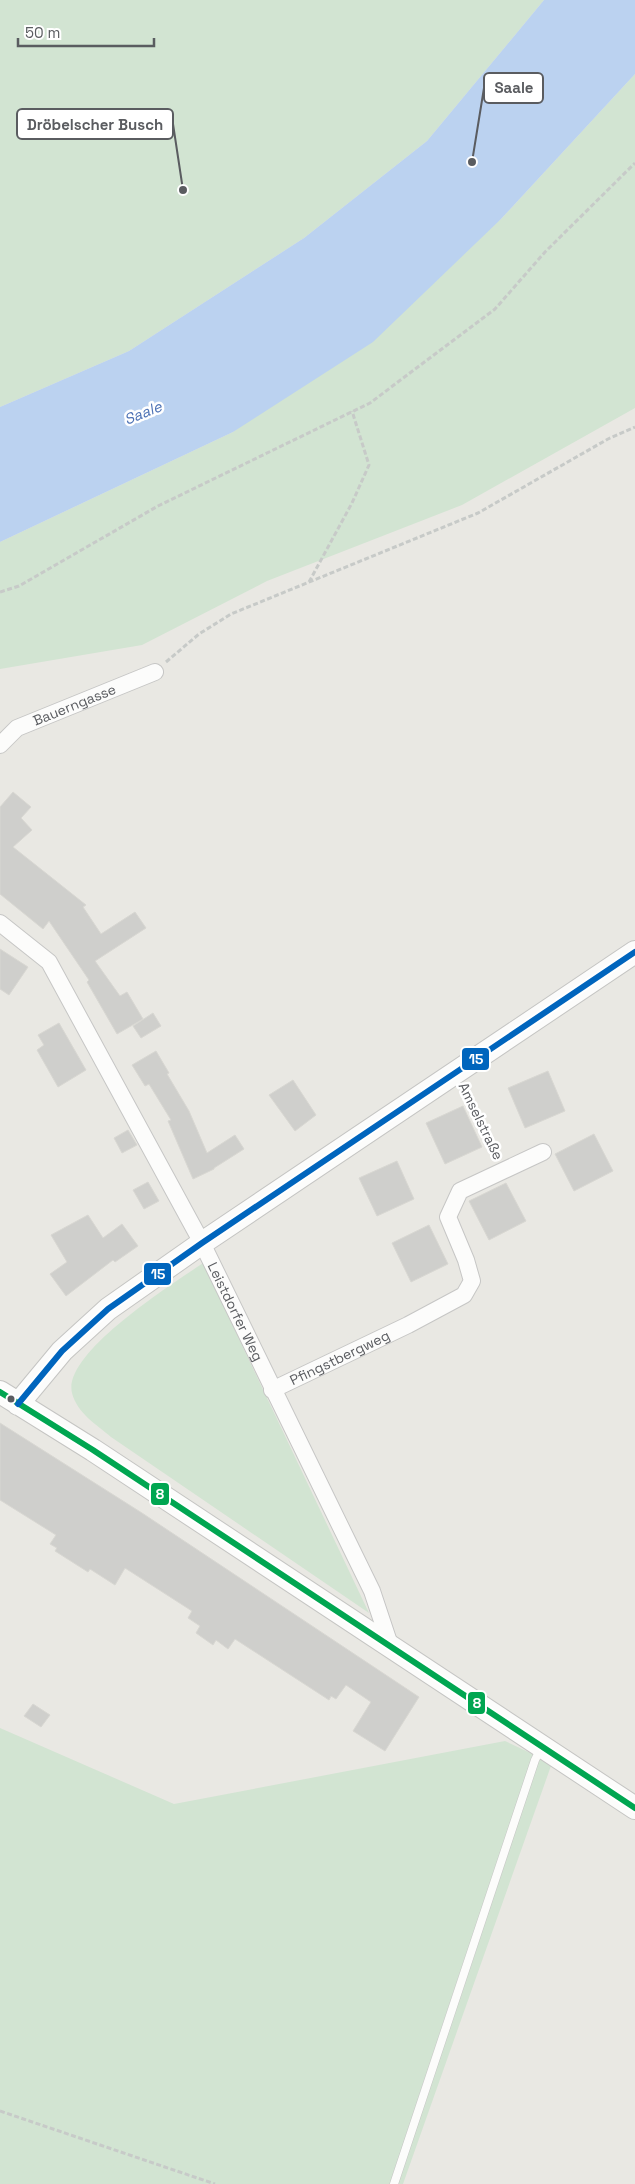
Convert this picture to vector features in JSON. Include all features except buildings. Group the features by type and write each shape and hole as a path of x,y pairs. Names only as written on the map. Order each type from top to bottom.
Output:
{"main road":[{"path":"635,952 202,1243 108,1309 9,1398 93,1450 390,1645 541,1748 635,1808"}],"street":[{"name":"Bauerngasse","path":"0,746 17,728 155,672"},
{"name":"Leistdorfer Weg","path":"0,923 49,962 202,1243 272,1390 372,1591 390,1645"},
{"name":"Amselstraße","path":"408,1325 464,1295 472,1281 466,1260 448,1217 460,1191 543,1152"},
{"name":"Pfingstbergweg","path":"272,1390 408,1325"}],"lane":[{"path":"394,2184 535,1760 541,1748"}],"path":[{"path":"0,592 18,586 158,506 370,403 495,309 545,252 635,163"},
{"path":"308,582 352,503 369,465 352,411"},
{"path":"155,672 199,634 231,614 478,512 608,439 635,427"},
{"name":"Amselstraße","path":"456,1071 505,1170"},
{"path":"0,2110 215,2184"}],"green space":[{"path":"0,0 544,0 427,141 304,238 129,351 0,407"},
{"path":"635,74 635,408 462,505 267,581 142,645 0,669 0,542 233,432 501,219"},
{"path":"203,1263 369,1613 111,1437 88,1418 74,1400 72,1393 74,1377 84,1359 101,1340 146,1302"},
{"path":"0,1728 174,1804 505,1741 552,1763 403,2184 0,2184"}],"water":[{"path":"544,0 635,0 635,74 501,219 373,342 233,432 0,542 0,407 129,351 304,238 427,141"}],"transit line":[{"name":"15","path":"18,1404 62,1351 108,1309 202,1243 635,952"},
{"name":"8","path":"0,1392 93,1450 635,1808"}],"place":[{"name":"Saale","path":"472,162"},
{"name":"Dröbelscher Busch","path":"183,190"}]}
